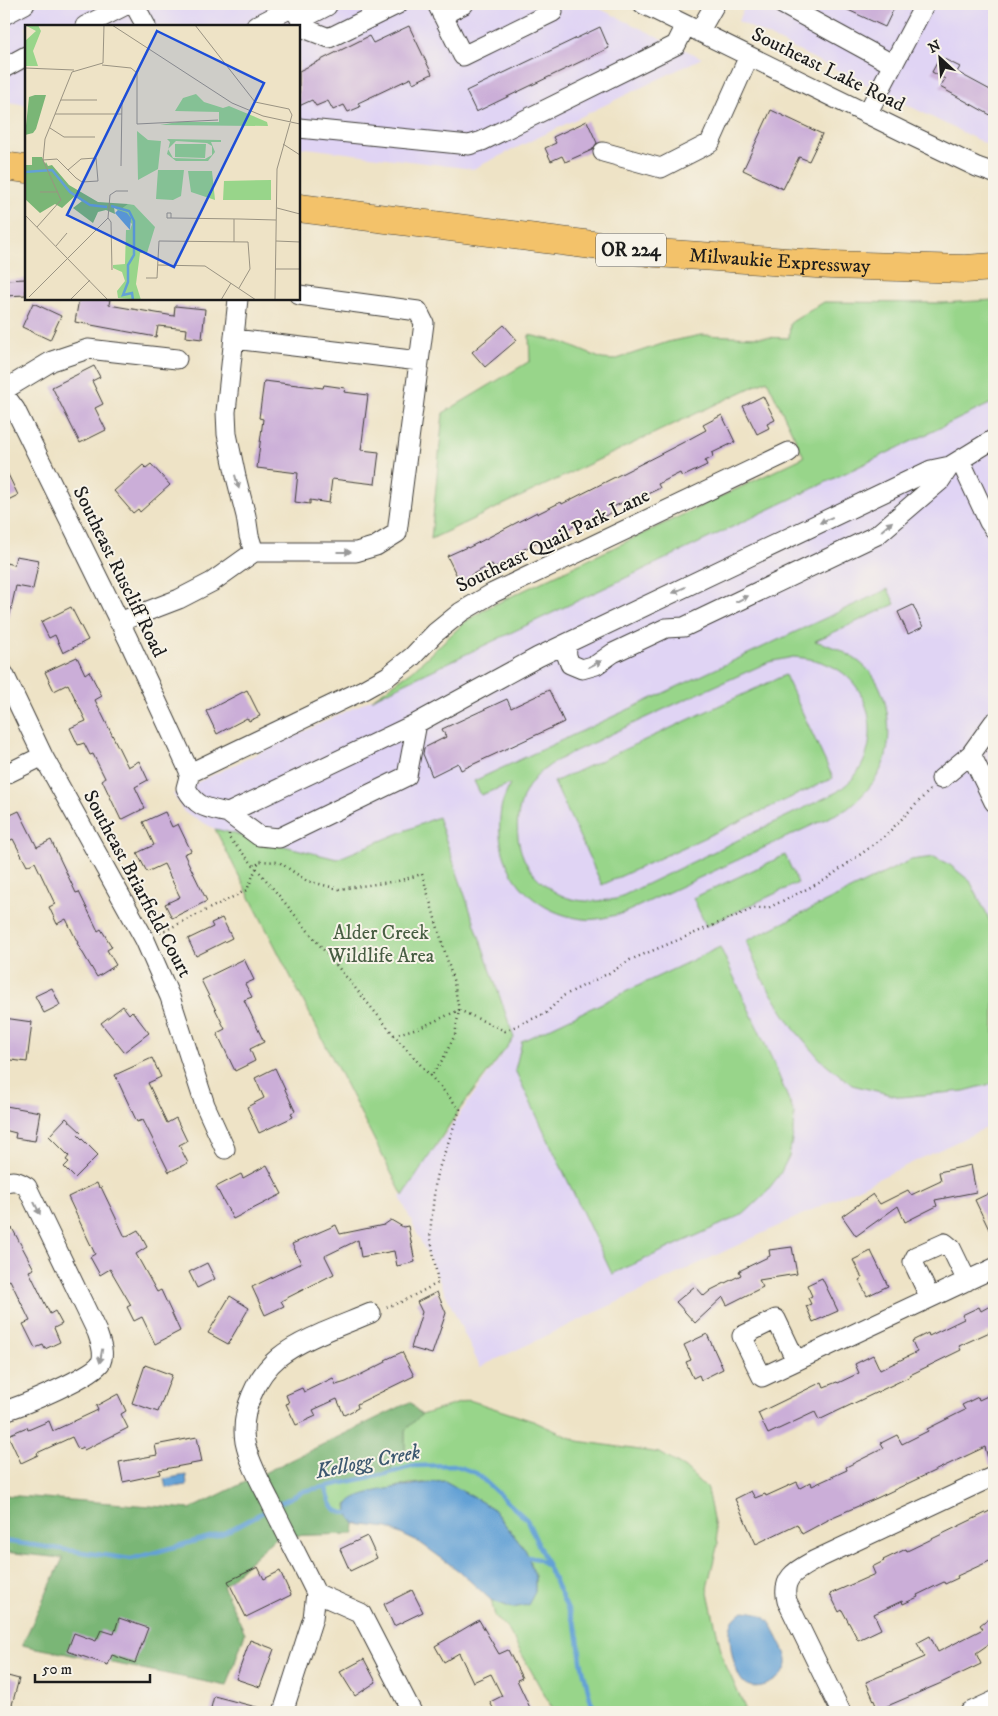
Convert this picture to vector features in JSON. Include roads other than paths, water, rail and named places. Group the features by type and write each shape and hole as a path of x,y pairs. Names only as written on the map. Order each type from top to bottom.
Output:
{"highway":[{"path":"4,166 25,169"},
{"name":"Milwaukie Expressway","path":"300,208 656,253 832,265 965,269 994,266"}],"street":[{"path":"4,14 24,4"},
{"path":"87,25 128,4"},
{"path":"134,4 145,25"},
{"path":"300,20 328,4"},
{"path":"258,25 293,7 306,29 329,38 398,4"},
{"path":"464,4 440,9 463,56 553,12 539,4"},
{"name":"Southeast Lake Road","path":"643,4 977,167 994,173"},
{"path":"300,128 469,145 482,141 676,45 715,4"},
{"path":"782,4 892,64"},
{"path":"867,114 925,4"},
{"path":"603,152 661,168 710,143 749,56"},
{"path":"4,68 25,57"},
{"path":"119,622 196,591 254,552 356,552 376,546 397,533 424,323 418,311 300,295"},
{"path":"238,300 226,412 226,434 254,552"},
{"path":"234,339 419,362"},
{"path":"4,390 52,361 88,349 177,359"},
{"name":"Southeast Ruscliff Road","path":"4,394 15,409 190,772"},
{"path":"228,813 417,723 538,657 931,470 955,463 994,439"},
{"name":"Southeast Quail Park Lane","path":"190,772 363,690 388,676 412,657 435,632 461,612 493,593 789,452"},
{"path":"955,463 991,525"},
{"path":"566,644 570,664 582,669 596,665 613,653 666,628 684,627 877,535 940,481 955,463"},
{"name":"Southeast Briarfield Court","path":"4,674 44,756 145,940 170,997 205,1104 226,1149"},
{"path":"190,772 186,788 192,800 205,808 228,813 259,836 279,838 407,776 417,723"},
{"path":"941,778 971,754 991,733"},
{"path":"971,754 994,802"},
{"path":"4,775 44,756"},
{"path":"4,1183 18,1181 26,1187 103,1348 101,1363 89,1374 4,1411"},
{"path":"930,1298 913,1262 916,1256 946,1243 951,1248 967,1281"},
{"path":"796,1361 994,1268"},
{"path":"284,1712 314,1618 316,1593 254,1468 245,1442 246,1412 255,1388 277,1358 287,1351 371,1313"},
{"path":"842,1712 786,1601 785,1594 791,1575 799,1568 815,1560 994,1476"},
{"path":"316,1593 362,1613 412,1712"},
{"path":"970,1712 994,1701"}],"water":[{"path":"186,1475 187,1485 166,1488 164,1479"},
{"path":"445,1481 492,1508 526,1551 535,1576 535,1592 528,1605 512,1608 491,1600 459,1571 422,1544 388,1528 355,1524 348,1512 349,1503 354,1498 364,1494"},
{"path":"743,1611 756,1613 768,1620 786,1657 787,1664 785,1670 776,1680 763,1686 749,1686 744,1683 734,1664 730,1638 731,1625"}],"waterway":[{"name":"Kellogg Creek","path":"276,1505 304,1491 386,1474 413,1466 454,1465 476,1473 527,1520 577,1630 581,1661 591,1702 597,1712"},
{"path":"326,1487 330,1501 335,1509 348,1513"},
{"name":"Kellogg Creek","path":"4,1541 131,1559 224,1533 269,1509"},
{"path":"528,1557 538,1559 546,1565"}],"park label":[{"name":"Alder Creek Wildlife Area","path":"381,944"}]}
